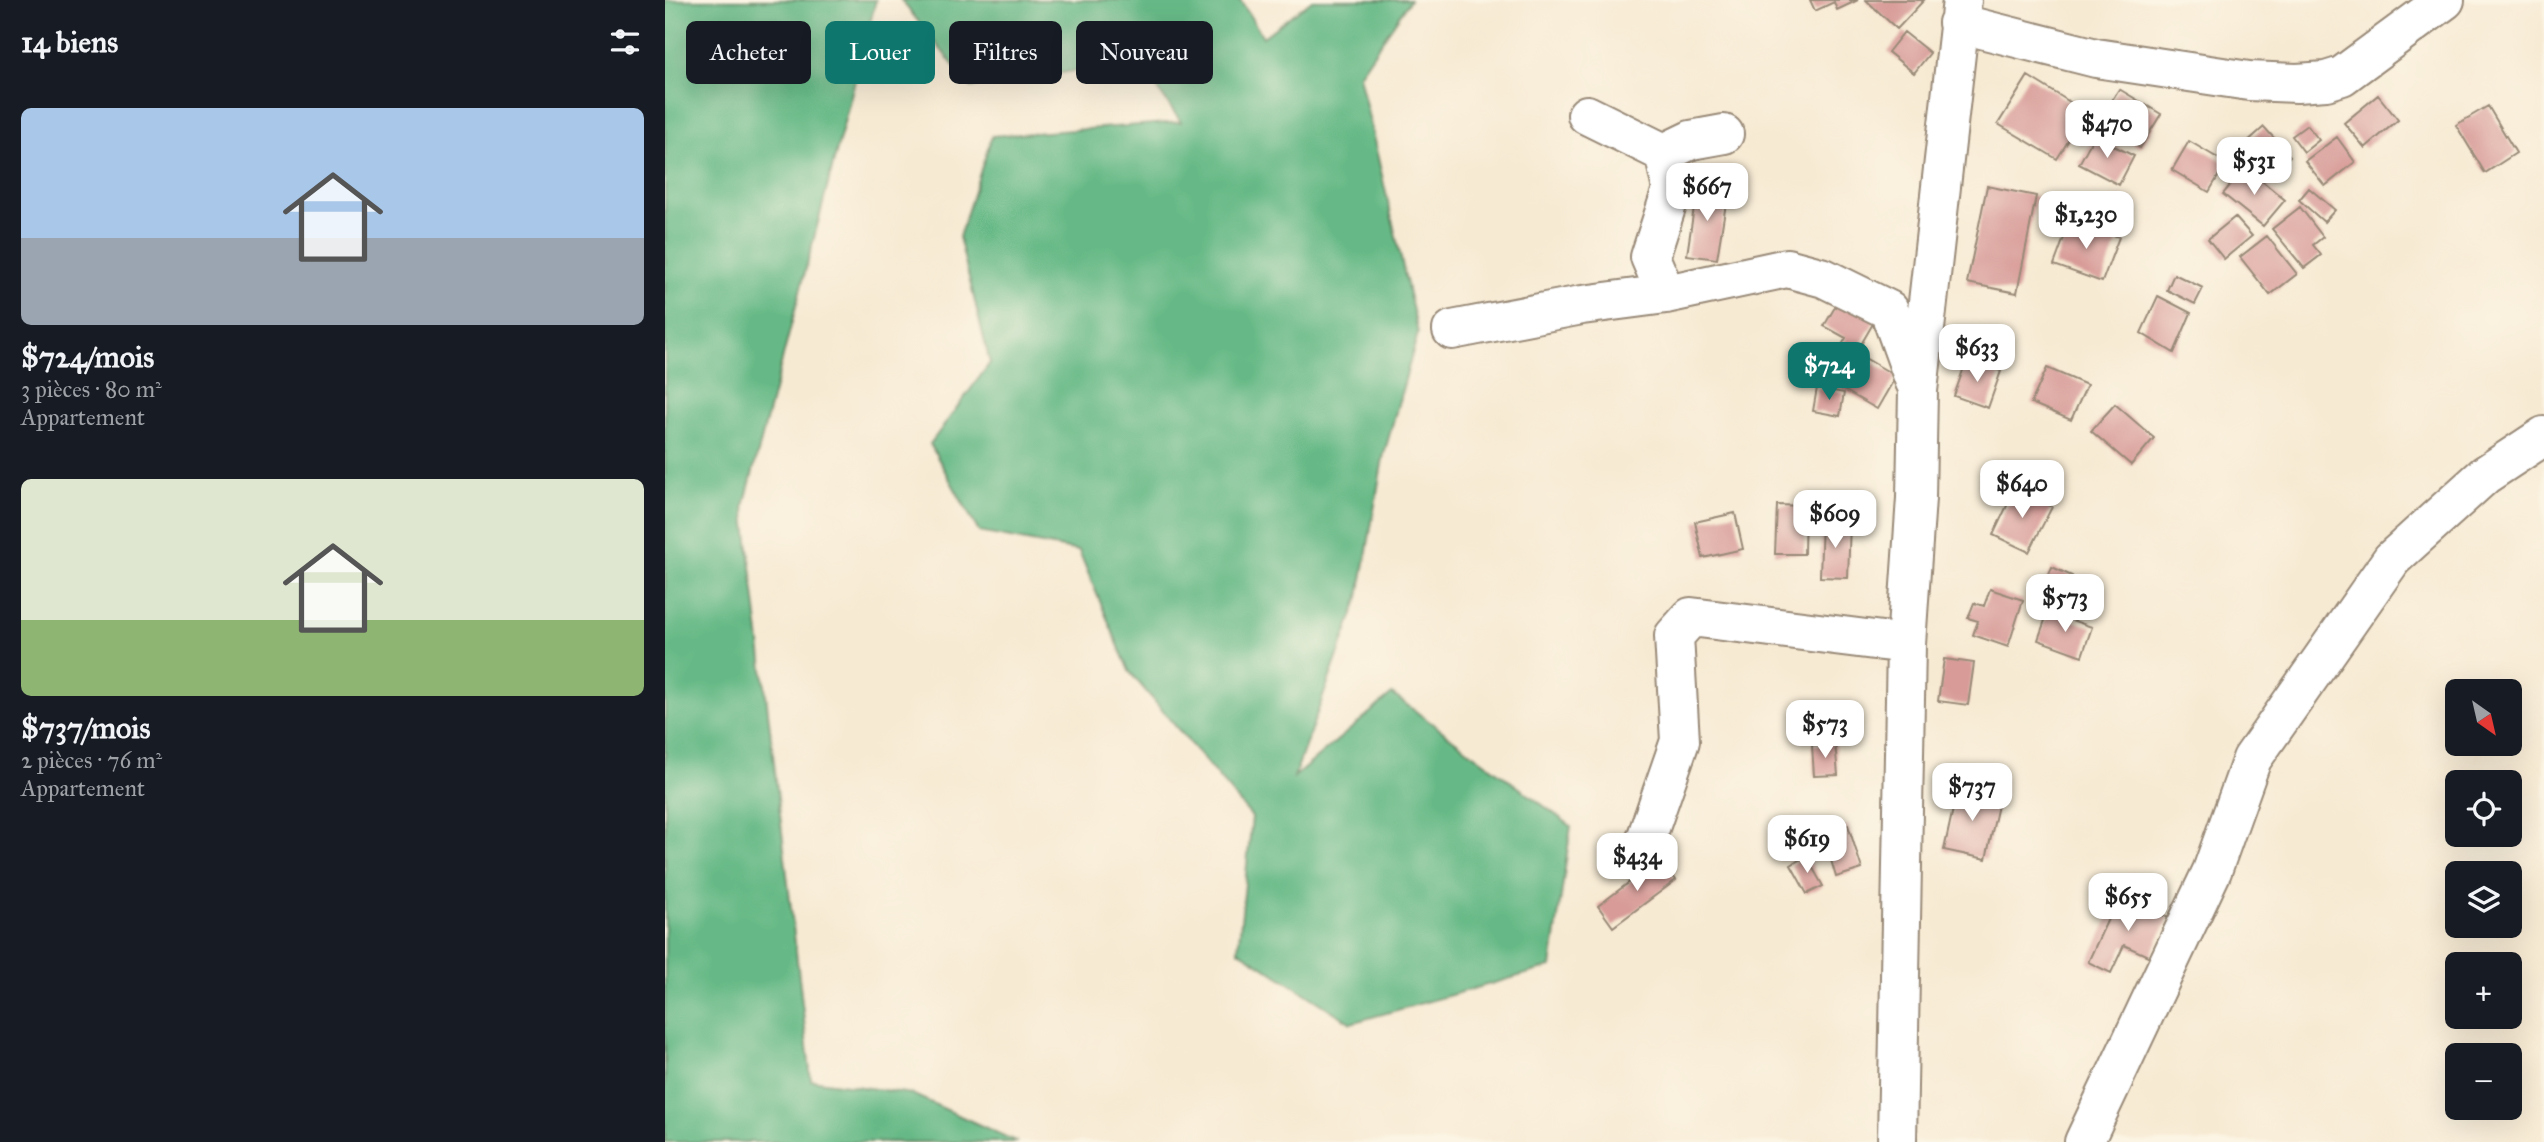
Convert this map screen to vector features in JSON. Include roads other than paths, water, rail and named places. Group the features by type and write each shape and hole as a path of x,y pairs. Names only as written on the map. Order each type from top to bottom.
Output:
{"street":[{"path":"1897,1142 1906,644 1916,498 1917,391 1947,148 1960,12 2096,58 2249,81 2297,83 2326,81 2342,76 2445,0"},
{"path":"1587,115 1664,153"},
{"path":"1664,153 1691,140 1724,134"},
{"path":"1664,153 1672,189 1650,257 1666,294"},
{"path":"1452,330 1582,305 1666,294 1787,268 1824,278 1889,310 1917,391"},
{"path":"2084,1142 2212,871 2252,759 2392,559 2485,475 2544,436"},
{"path":"1645,842 1680,741 1674,636 1691,617 1906,644"}]}
